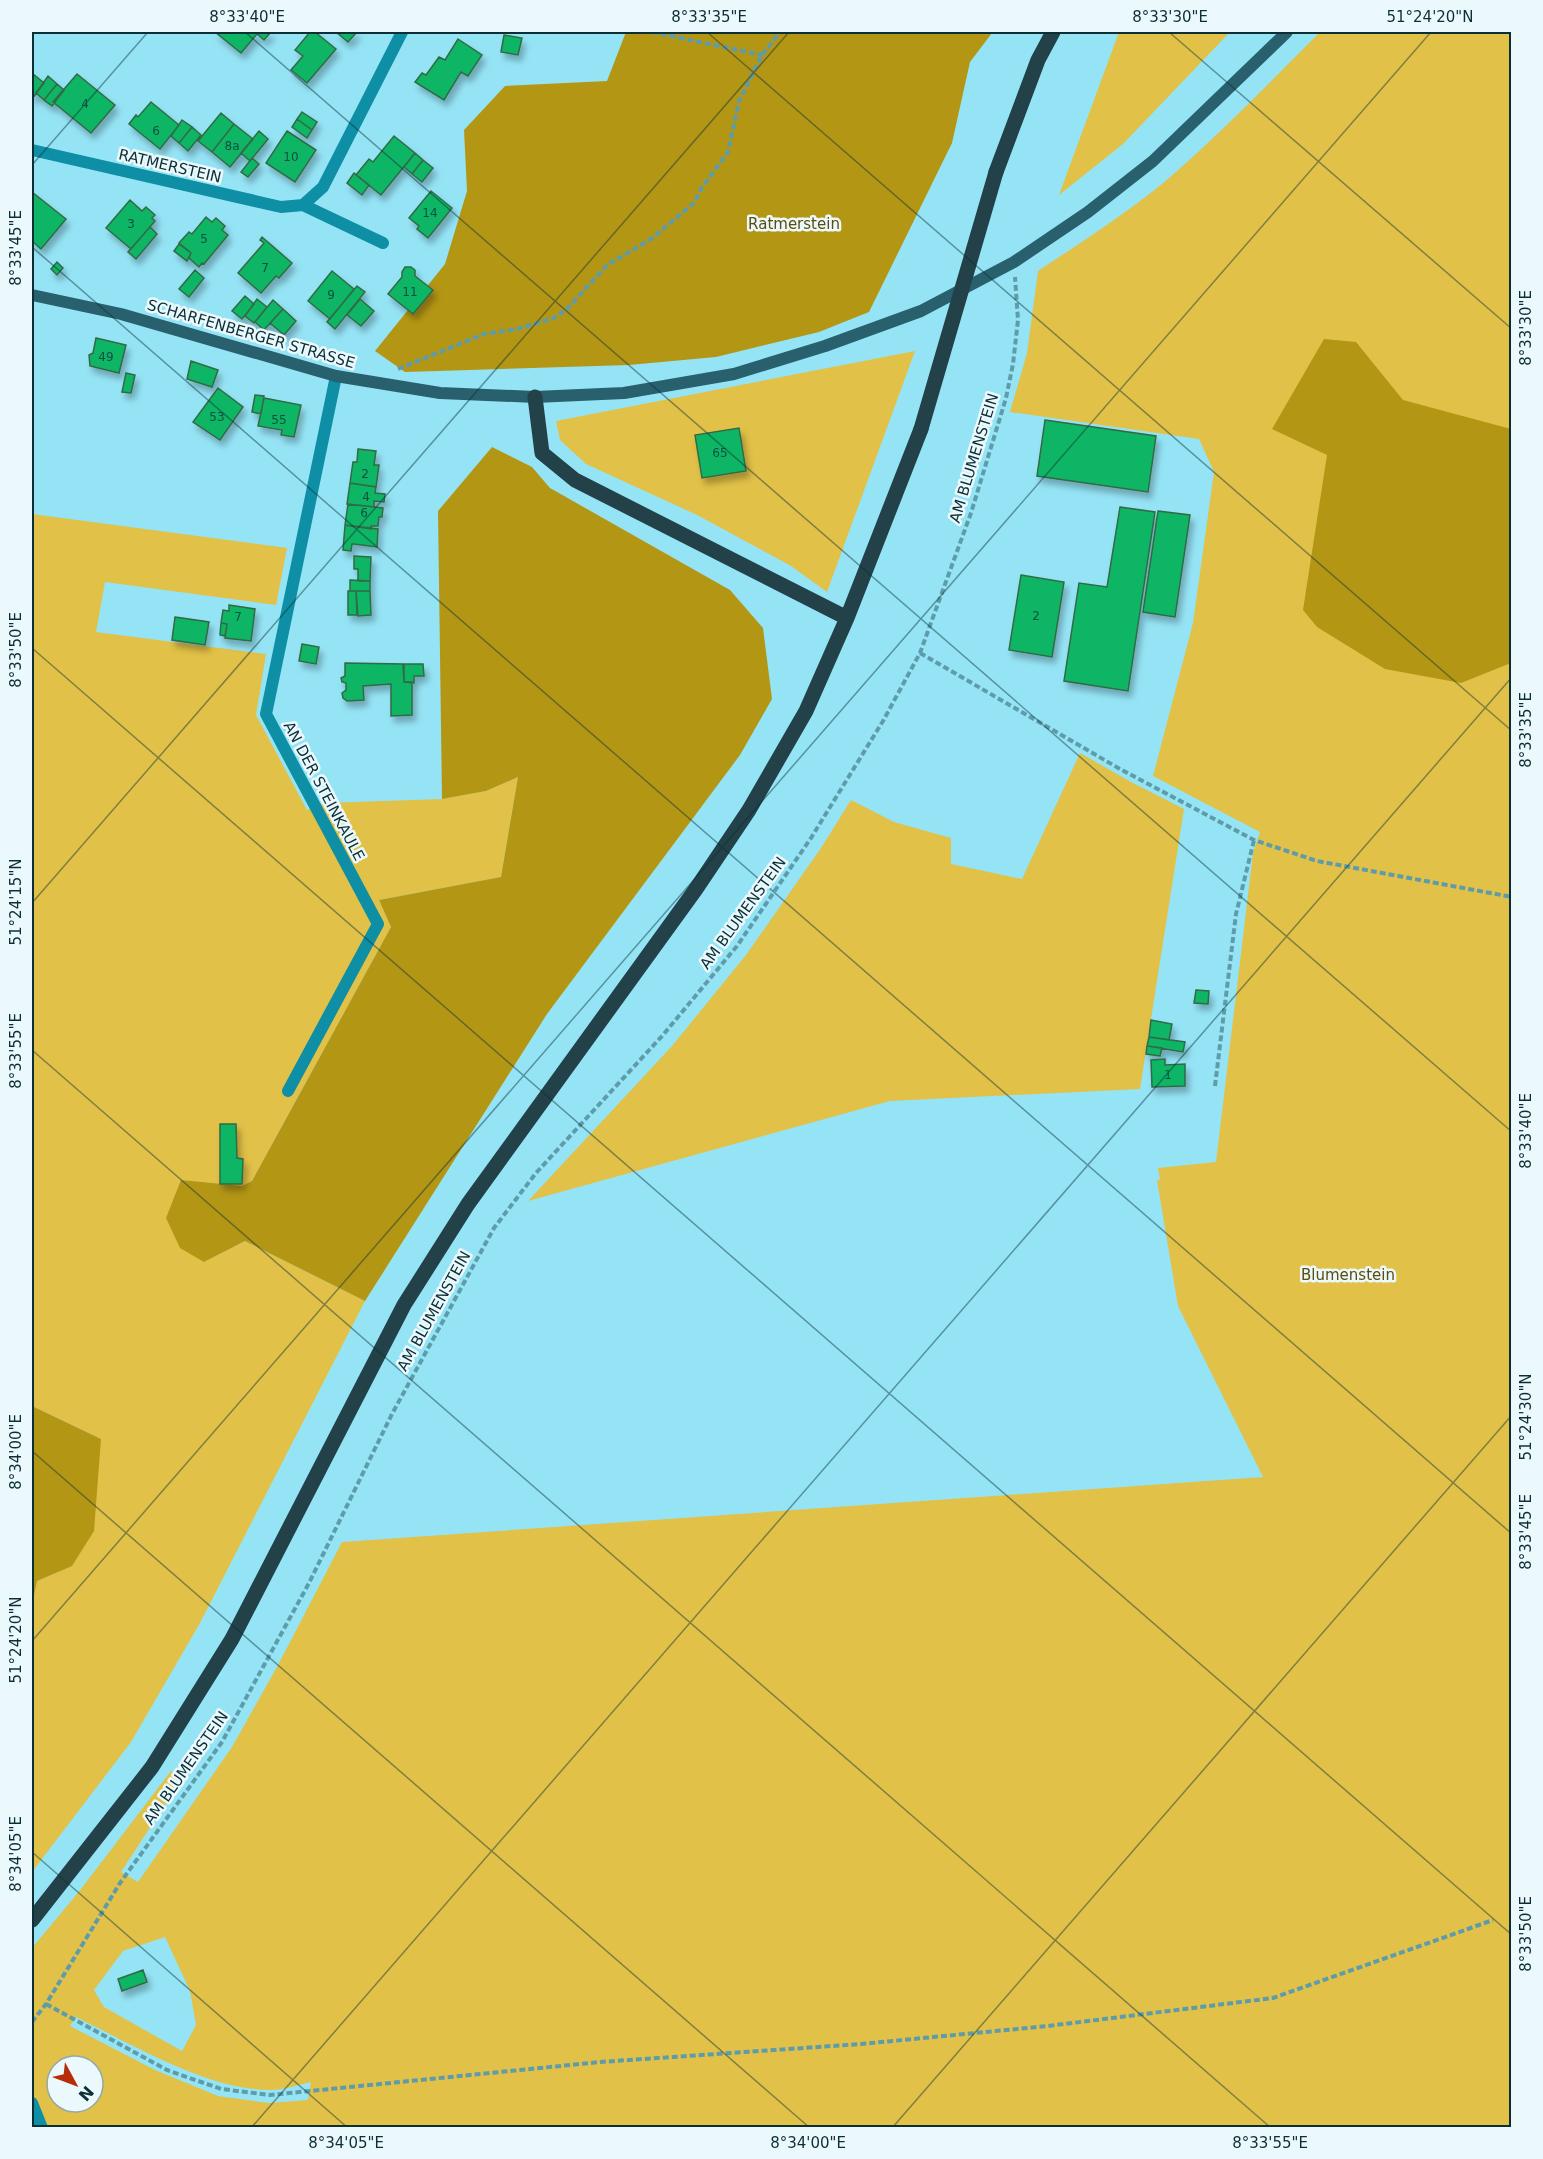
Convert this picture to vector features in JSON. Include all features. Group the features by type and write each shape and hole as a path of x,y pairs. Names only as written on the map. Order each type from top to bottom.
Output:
{"main road":[{"path":"32,1920 159,1757 232,1639 404,1305 468,1204 696,889 749,810 806,711 847,618 921,429 996,172 1038,60 1053,32"},
{"path":"535,397 542,453 575,480 847,618"}],"street":[{"path":"303,205 323,187 402,32"},
{"name":"SCHARFENBERGER STRASSE","path":"32,295 121,314 336,376 440,393 535,397 624,393 734,374 825,346 921,311 1014,262 1088,212 1153,161 1287,32"},
{"name":"RATMERSTEIN","path":"32,150 280,207 303,205 384,243"},
{"name":"AN DER STEINKAULE","path":"288,1091 378,924 266,714 336,376"},
{"path":"32,2103 42,2127"}],"path":[{"path":"652,32 762,55"},
{"path":"370,382 484,334 554,318 567,309 608,265 651,239 694,203 701,189 728,152 740,101 762,55 780,32"},
{"name":"AM BLUMENSTEIN","path":"32,2022 46,2004 120,1883 222,1742 309,1583 392,1414 494,1228 536,1173 663,1035 737,946 817,828 884,721 920,653 971,513 1006,398 1018,320 1014,262"},
{"path":"920,653 1120,769 1254,840 1317,861 1512,897"},
{"path":"1215,1086 1236,914 1254,840"},
{"path":"46,2004 167,2070 221,2089 270,2096 600,2062 861,2044 1048,2026 1273,1998 1493,1920"}],"green space":[{"name":"Ratmerstein","path":"626,32 992,33 970,62 952,143 869,312 819,332 716,357 629,365 405,372 375,351 445,264 467,191 464,130 505,86 607,81"},
{"path":"1119,32 1230,32 1123,144 1059,195"},
{"name":"Blumenstein","path":"1320,32 1511,32 1511,2127 32,2128 32,1948 81,1889 171,1771 181,1780 121,1872 138,1882 232,1747 342,1542 1263,1477 1178,1306 1157,1180 1160,1180 1158,1168 1216,1162 1253,853 1260,832 1153,776 1193,623 1214,472 1199,439 1010,412 1027,353 1038,271 1108,224 1160,185 1249,103","holes":["165,1937 190,1991 196,2025 182,2051 104,2007 94,1990 123,1951","76,2017 170,2064 221,2082 246,2088 270,2090 311,2082 308,2100 269,2103 218,2096 155,2070 70,2026"]},
{"path":"1324,339 1356,342 1403,400 1511,429 1511,663 1461,683 1385,669 1317,627 1303,610 1327,455 1272,429"},
{"path":"915,351 827,592 791,566 697,515 586,464 560,440 556,421"},
{"path":"492,447 532,467 550,488 730,590 763,628 772,699 740,755 547,1014 365,1301 245,1241 204,1262 180,1248 166,1218 181,1180 242,1186 252,1181 391,927 379,900 501,877 518,777 486,791 442,799 438,511"},
{"path":"32,514 287,548 276,605 105,582 96,632 266,654 256,715 307,810 324,803 442,799 486,791 518,777 501,877 379,900 391,927 252,1181 242,1187 181,1180 204,1262 245,1241 365,1301 200,1623 131,1742 32,1872 32,1605 37,1581 71,1566 101,1439 32,1406"},
{"path":"1080,753 1184,809 1140,1089 890,1101 528,1201 672,1046 746,955 821,848 851,800 894,822 951,838 951,864 1022,879"},
{"path":"32,1406 101,1439 94,1531 72,1566 37,1581 32,1605"}],"building":[{"path":"215,32 271,32 264,40 257,34 241,53"},
{"path":"310,32 315,32 336,49 307,83 291,70 303,56 295,50"},
{"path":"336,32 357,32 348,42"},
{"path":"504,35 522,38 518,55 501,52"},
{"path":"458,39 482,55 468,76 461,72 444,100 415,82 422,73 426,75 439,57 445,60"},
{"path":"32,73 44,83 32,99"},
{"path":"77,74 115,105 91,133 53,102"},
{"path":"48,76 57,84 44,100 36,93"},
{"path":"57,84 64,90 52,106 44,100"},
{"path":"151,102 179,125 160,149 129,124"},
{"path":"302,112 317,122 312,130 297,119"},
{"path":"221,113 234,124 212,152 198,141"},
{"path":"297,119 312,130 307,138 292,127"},
{"path":"182,120 192,127 179,143 171,136"},
{"path":"234,124 253,139 230,167 212,152"},
{"path":"192,127 201,135 188,151 179,143"},
{"path":"259,131 268,139 250,161 241,153"},
{"path":"287,131 316,150 295,182 266,163"},
{"path":"394,136 415,153 381,195 356,175 369,159 373,162"},
{"path":"415,153 423,160 412,174 404,167"},
{"path":"252,158 259,164 248,177 241,172"},
{"path":"423,160 433,168 422,182 412,174"},
{"path":"354,173 369,185 362,195 347,183"},
{"path":"431,191 452,208 428,238 409,218"},
{"path":"32,192 66,219 41,249 32,241"},
{"path":"130,200 142,211 146,207 155,215 152,218 155,221 131,249 106,228"},
{"path":"206,217 212,222 216,218 225,226 222,230 228,235 199,267 189,258 191,253 179,243 189,232 192,234"},
{"path":"150,227 157,234 136,259 128,252"},
{"path":"262,237 292,263 261,293 238,273 264,243 260,240"},
{"path":"179,244 191,253 187,261 174,251"},
{"path":"57,262 63,268 57,275 51,269"},
{"path":"405,267 415,270 415,276 433,290 413,314 388,294 402,277"},
{"path":"195,270 204,278 189,297 179,289"},
{"path":"332,271 354,289 330,319 308,301"},
{"path":"357,286 365,292 335,329 327,322"},
{"path":"245,296 254,304 242,319 232,311"},
{"path":"257,299 267,307 254,323 245,316"},
{"path":"360,299 374,311 361,326 347,315"},
{"path":"273,300 283,309 264,330 255,322"},
{"path":"283,309 296,321 284,335 270,323"},
{"path":"96,338 126,345 119,373 90,366 89,355 93,353"},
{"path":"191,361 218,370 212,387 187,379"},
{"path":"126,373 135,375 131,393 122,392"},
{"path":"218,388 243,407 220,440 193,422"},
{"path":"255,395 264,396 261,414 252,412"},
{"path":"264,398 301,405 294,437 281,435 282,430 258,426"},
{"path":"1045,420 1156,436 1148,492 1037,476"},
{"path":"739,428 746,471 702,478 695,435"},
{"path":"358,449 376,451 374,465 379,465 376,487 350,483 353,462 357,462"},
{"path":"350,483 376,487 375,493 385,494 384,502 374,501 374,507 347,504"},
{"path":"348,504 383,508 378,526 371,526 371,529 345,525"},
{"path":"1120,507 1155,512 1128,691 1064,681 1079,583 1107,587"},
{"path":"1158,511 1190,515 1175,617 1143,612"},
{"path":"345,525 378,529 377,547 352,544 351,551 343,550"},
{"path":"354,556 371,557 370,581 358,581 358,569 354,569"},
{"path":"1021,575 1064,582 1052,657 1009,650"},
{"path":"350,580 370,581 370,591 350,591"},
{"path":"348,591 356,591 357,615 348,615"},
{"path":"356,591 370,591 371,615 358,616"},
{"path":"229,605 255,609 251,641 225,638 227,624 221,623 223,610 229,611"},
{"path":"175,617 209,622 205,645 172,640"},
{"path":"221,623 227,624 225,636 220,635"},
{"path":"302,644 319,647 316,664 299,661"},
{"path":"345,663 404,664 404,682 412,682 412,715 391,716 391,684 363,686 364,700 347,701 343,698 342,693 346,690 346,683 342,682 341,678 345,676"},
{"path":"403,664 423,664 424,676 414,676 414,683 404,682"},
{"path":"1196,990 1209,991 1208,1004 1194,1003"},
{"path":"1151,1020 1172,1024 1169,1040 1149,1037"},
{"path":"1149,1037 1185,1042 1183,1052 1147,1046"},
{"path":"1147,1046 1162,1048 1160,1056 1146,1054"},
{"path":"1165,1059 1165,1065 1185,1064 1185,1086 1152,1087 1151,1060"},
{"path":"220,1124 236,1124 237,1158 243,1159 242,1184 220,1184"},
{"path":"143,1970 147,1982 122,1991 118,1979"}]}
